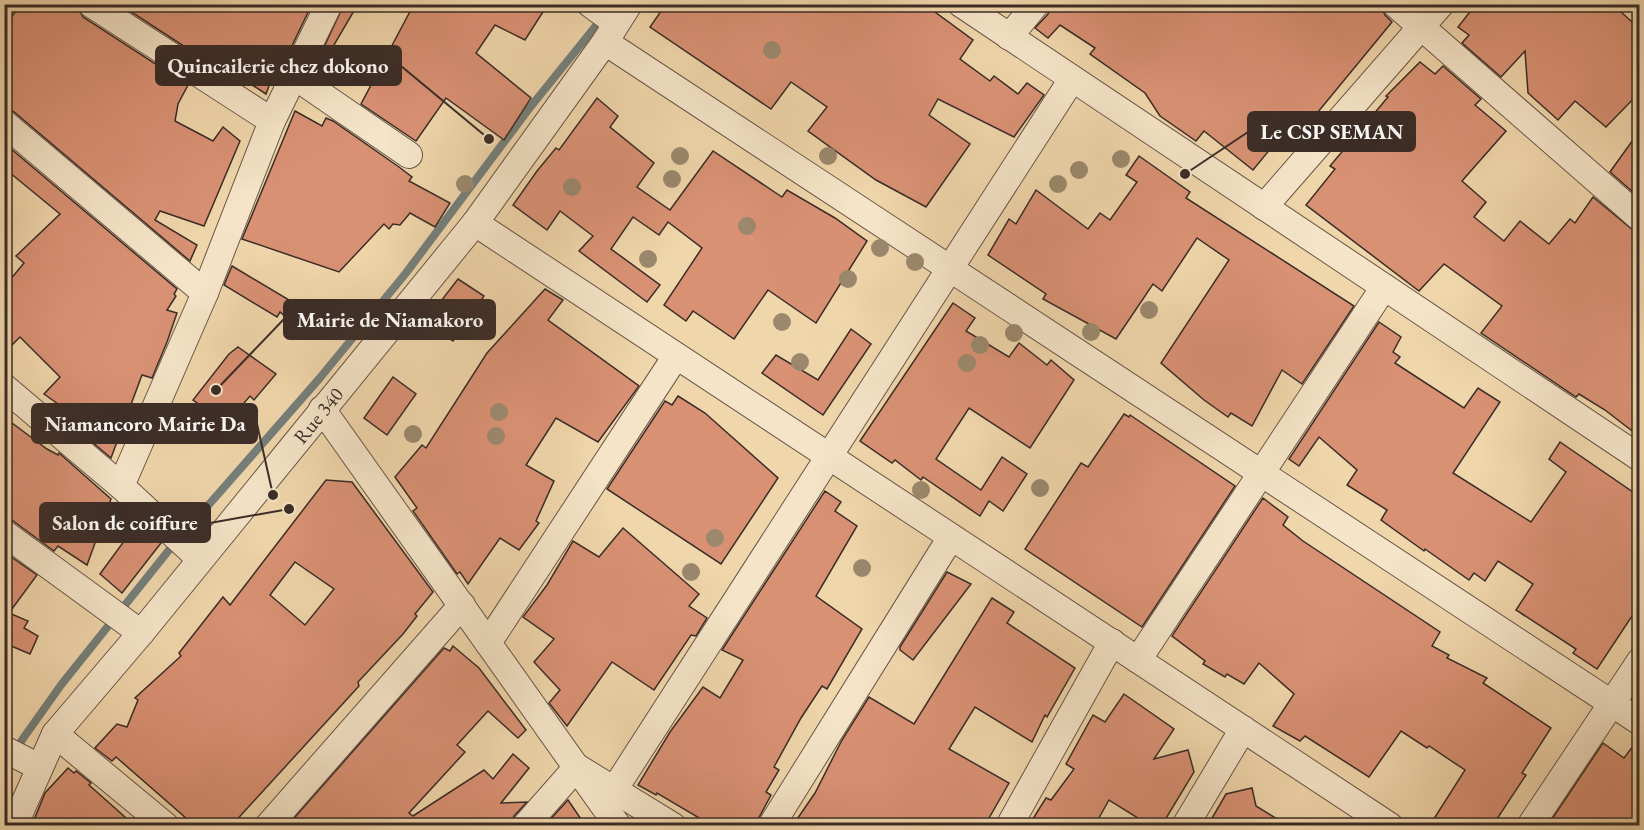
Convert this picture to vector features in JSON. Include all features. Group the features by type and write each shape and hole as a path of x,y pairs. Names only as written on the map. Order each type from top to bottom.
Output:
{"street":[{"path":"91,4 272,121"},
{"path":"590,4 950,269 1640,722"},
{"path":"961,4 1640,458"},
{"path":"1009,37 1036,4"},
{"path":"1395,4 1640,218"},
{"path":"1264,207 1441,4"},
{"path":"121,486 205,293 272,121 328,5"},
{"name":"Rue 340","path":"14,825 55,734 141,633 475,224 616,23"},
{"path":"294,76 409,155"},
{"path":"614,790 1072,79"},
{"path":"4,123 205,293"},
{"path":"475,224 1390,825"},
{"path":"1138,660 1384,287"},
{"path":"488,643 676,356"},
{"path":"4,387 121,486 200,559"},
{"path":"322,409 618,825"},
{"path":"4,533 141,633"},
{"path":"771,825 951,537"},
{"path":"268,825 462,605"},
{"path":"1009,825 1112,642"},
{"path":"1530,825 1640,661"},
{"path":"1185,825 1243,729"},
{"path":"55,734 166,825"},
{"path":"4,749 39,767"},
{"path":"577,767 674,825"},
{"path":"525,825 577,767"}],"building":[{"path":"22,4 76,4 83,17 188,85 178,104 175,121 213,141 223,127 240,141 204,226 160,211 155,220 197,245 190,261 14,112 4,108 4,26"},
{"path":"119,4 312,4 287,56 281,53 266,94 223,66 204,56 202,58"},
{"path":"344,4 358,4 317,74 313,71"},
{"path":"414,4 548,4 525,40 495,25 476,53 531,98 504,140 446,98 416,141 361,104"},
{"path":"666,4 924,4 973,40 960,59 990,81 994,76 1018,94 1027,83 1044,95 1014,137 938,99 929,115 970,144 926,207 876,180 808,131 827,107 791,82 771,109 650,27"},
{"path":"1051,4 1380,4 1385,15 1392,22 1304,129 1294,120 1253,170 1204,131 1196,141 1160,116 1145,93 1090,54 1095,48 1060,25 1048,38 1035,28 1048,14"},
{"path":"1476,4 1612,4 1640,29 1640,92 1606,127 1575,101 1558,120 1528,93 1525,51 1501,77 1462,43 1469,35 1458,27"},
{"path":"1420,62 1435,74 1443,66 1481,99 1475,105 1506,131 1462,181 1486,202 1474,217 1504,241 1520,221 1549,244 1570,219 1575,223 1593,197 1640,236 1640,437 1605,410 1579,394 1576,397 1481,333 1502,306 1444,264 1419,291 1306,205 1335,169 1330,166 1388,97 1386,96"},
{"path":"597,98 618,116 610,127 654,163 637,187 670,210 713,151 782,197 787,190 835,218 867,241 816,323 768,290 734,339 693,311 686,321 664,305 702,248 668,222 659,235 633,217 611,249 660,285 647,302 579,251 593,236 560,211 547,230 513,205 556,148 559,150"},
{"path":"295,111 322,126 326,118 333,121 412,177 409,181 450,203 435,227 410,213 400,225 393,224 389,229 384,224 339,272 242,239"},
{"path":"1640,130 1640,187 1634,193 1610,172"},
{"path":"4,143 177,289 174,294 176,296 167,310 177,313 167,342 152,378 142,375 111,458 72,425 76,417 44,394 60,377 20,337 4,353 4,287 24,263 16,256 60,214 4,168"},
{"path":"1139,156 1190,192 1186,198 1354,306 1302,384 1282,370 1252,426 1231,413 1228,417 1204,400 1161,363 1229,260 1197,238 1162,291 1153,284 1116,339 1043,299 1046,294 988,255 1009,219 1016,224 1036,190 1088,229 1100,213 1110,220 1137,182 1126,175"},
{"path":"232,266 304,309 310,302 325,314 307,336 280,312 277,317 224,285"},
{"path":"458,279 484,296 453,341 424,323"},
{"path":"545,289 563,300 548,320 639,386 598,442 556,418 526,465 554,481 536,521 539,523 519,550 500,538 468,584 460,572 457,574 413,511 417,508 395,477 422,445 426,448 487,353"},
{"path":"953,303 975,318 966,331 1009,357 1019,343 1047,365 1051,360 1074,380 1030,448 969,408 936,459 981,490 1002,457 1027,474 1003,511 989,501 980,516 923,477 921,480 895,460 892,463 860,441"},
{"path":"1379,322 1401,337 1393,352 1400,357 1395,363 1464,408 1478,388 1500,402 1453,473 1531,522 1566,472 1549,459 1560,442 1640,497 1640,604 1597,669 1573,653 1576,649 1516,610 1533,584 1498,561 1485,581 1474,573 1469,580 1425,549 1424,551 1381,520 1387,510 1347,485 1357,470 1319,437 1299,466 1289,459"},
{"path":"851,329 871,344 823,415 762,373 776,355 818,380"},
{"path":"238,347 276,374 254,400 250,396 227,423 193,400 229,354"},
{"path":"393,377 416,394 387,435 364,418"},
{"path":"678,396 705,413 778,478 721,564 607,489 665,401 672,405"},
{"path":"1124,414 1129,417 1130,415 1235,486 1142,627 1025,549 1081,463 1088,467"},
{"path":"4,417 47,449 58,455 59,453 111,499 87,565 58,546 54,551 13,521 4,518"},
{"path":"326,480 352,482 433,592 415,614 417,616 403,634 358,682 359,686 232,825 194,825 116,757 112,761 95,748 117,724 127,727 138,700 135,698 181,656 179,653 223,597 230,605","holes":["295,562 334,589 305,625 270,595"]},
{"path":"825,491 841,502 835,511 857,526 816,596 862,629 827,689 822,686 801,718 774,767 779,770 766,792 771,795 755,825 711,825 657,793 656,795 638,785 670,732 703,687 720,698 743,660 722,650"},
{"path":"1263,498 1288,517 1283,525 1303,541 1440,632 1432,646 1449,655 1447,658 1487,678 1483,683 1551,728 1522,773 1526,775 1493,825 1430,825 1465,770 1429,746 1427,748 1401,731 1369,777 1305,736 1300,741 1273,726 1294,694 1259,663 1244,684 1227,674 1225,677 1203,664 1205,661 1172,636"},
{"path":"138,522 161,543 122,593 100,574"},
{"path":"623,528 699,594 689,606 707,618 696,636 691,635 654,690 612,662 567,726 549,703 560,690 534,662 554,639 523,617 547,585 573,541 599,557"},
{"path":"4,552 37,575 9,613 28,621 24,628 38,636 30,654 9,645 12,636 4,632"},
{"path":"947,572 971,584 913,660 900,650 900,647"},
{"path":"992,598 1014,612 1007,623 1075,668 1047,717 1045,715 1032,742 975,707 949,749 1009,783 985,825 793,825 815,793 842,740 869,697 914,724"},
{"path":"453,646 479,668 526,730 518,738 488,711 457,745 465,752 409,813 413,816 484,770 493,779 513,754 529,768 501,803 527,802 514,816 510,825 288,825 444,648 450,651"},
{"path":"1124,694 1174,729 1154,759 1188,750 1194,772 1162,825 1149,825 1109,800 1095,825 1029,825 1046,798 1051,800 1074,769 1066,764 1093,715 1105,722"},
{"path":"1640,737 1640,815 1633,825 1548,825 1603,743 1624,758"},
{"path":"68,768 74,773 76,771 91,783 89,785 134,825 32,825 45,793"},
{"path":"1252,788 1256,806 1287,825 1208,825 1226,794"},
{"path":"568,800 585,825 545,825"}],"waterway":[{"path":"4,772 22,740 61,685 169,550 319,379 406,273 528,110 603,17"}],"place":[{"name":"Quincailerie chez dokono","path":"489,139"},
{"name":"Le CSP SEMAN","path":"1185,174"},
{"name":"Mairie de Niamakoro","path":"216,390"},
{"name":"Niamancoro Mairie Da","path":"273,495"},
{"name":"Salon de coiffure","path":"289,509"}]}
